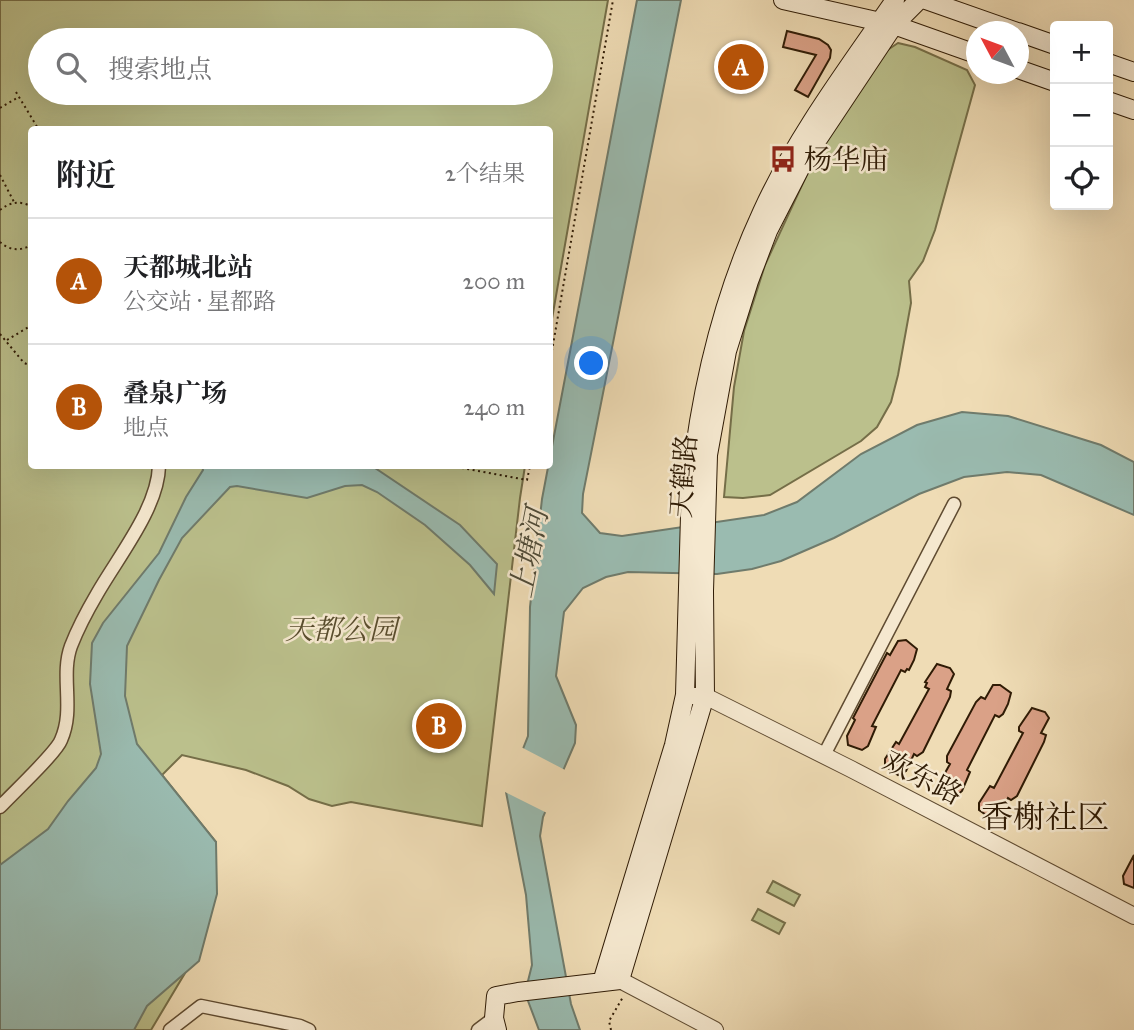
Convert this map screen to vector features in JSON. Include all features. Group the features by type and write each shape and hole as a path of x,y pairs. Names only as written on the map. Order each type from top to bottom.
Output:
{"main road":[{"path":"783,0 887,23 966,51"},
{"path":"887,23 895,0"},
{"name":"天鹤路","path":"618,983 705,696 691,480 706,381 731,291 751,237 797,146 887,23 919,0"},
{"path":"926,0 986,21"},
{"name":"天鹤路","path":"618,983 685,695 697,592 708,455 727,351 768,231 806,157 887,23"},
{"path":"1029,36 1050,43"},
{"path":"1113,65 1134,72"},
{"path":"1029,73 1050,80"},
{"path":"1113,103 1134,110"},
{"path":"496,1024 496,996 577,985 618,983"}],"street":[{"path":"0,807 60,744 67,724 67,666 70,650 84,617 152,499 158,469"},
{"path":"824,755 954,504"},
{"name":"欢东路","path":"685,695 705,696 1134,916"},
{"path":"618,983 715,1030"},
{"path":"170,1030 201,1006 309,1030"},
{"path":"478,1030 496,1024"}],"path":[{"path":"553,345 613,0"},
{"path":"16,92 37,126"},
{"path":"0,108 19,97"},
{"path":"0,175 14,202"},
{"path":"0,210 14,202 28,205"},
{"path":"0,242 17,250 28,246"},
{"path":"6,341 28,327"},
{"path":"0,334 28,364"},
{"path":"467,469 527,480 529,469"},
{"path":"611,1030 609,1021 618,983"}],"green space":[{"name":"天都公园","path":"0,0 608,0 553,313 553,126 28,126 28,469 525,469 482,826 351,802 332,806 309,799 288,786 246,770 182,755 162,775 216,842 185,973 151,1030 0,1030"},
{"path":"898,43 915,47 966,70 966,84 975,85 935,230 923,261 909,281 911,303 891,402 877,427 861,441 770,495 724,497 734,387 744,331 765,265 816,155 883,53"},
{"path":"773,881 800,895 794,906 767,892"},
{"path":"758,909 785,923 779,934 752,920"}],"water":[{"path":"637,0 681,0 583,494 582,513 600,533 622,536 764,515 797,502 861,454 917,425 962,412 1008,416 1101,445 1134,462 1134,515 1041,475 1007,472 964,477 919,494 834,538 781,561 717,574 628,572 606,577 583,588 564,612 556,676 576,725 575,743 543,817 540,836 571,1004 580,1030 539,1030 525,993 532,965 526,895 506,792 528,736 530,607 542,499 548,469 553,469 553,441"},
{"path":"376,469 460,525 497,564 494,594 470,565 425,525 377,492 362,485 345,486 307,498 230,487 182,538 127,646 125,696 137,744 216,842 217,894 199,961 147,1006 134,1030 0,1030 0,865 48,829 96,768 101,754 90,684 92,643 103,623 159,553 186,497 203,470"}],"pier":[{"path":"521,747 567,771 547,813 503,791"}],"building":[{"path":"787,31 819,39 831,50 830,58 808,97 795,90 816,55 783,47"},
{"path":"906,640 917,649 914,660 909,670 901,670 872,726 876,727 868,746 862,750 848,745 847,736 855,720 853,718 887,653 890,655 898,641"},
{"path":"937,664 950,668 954,674 947,689 951,691 950,697 923,752 917,756 914,754 906,771 898,775 885,766 885,759 896,742 899,744 929,689 925,687 925,682"},
{"path":"993,685 1000,685 1011,693 1008,704 1003,714 999,717 995,715 967,770 970,772 962,791 957,795 942,789 941,780 950,764 947,762 947,756 976,702 981,697 985,699"},
{"path":"1032,708 1045,712 1049,718 1041,733 1046,735 1044,742 1017,796 1011,800 1008,798 1000,815 992,819 979,810 979,803 990,786 994,788 1023,733 1019,731 1019,727"},
{"path":"1134,855 1134,888 1124,884 1123,876"}],"place":[{"name":"天都城北站","path":"741,67"},
{"name":"杨华庙","path":"783,159"},
{"name":"叠泉广场","path":"439,726"}],"district":[{"name":"香榭社区","path":"1045,817"}],"water label":[{"name":"上塘河","path":"529,553"}]}
